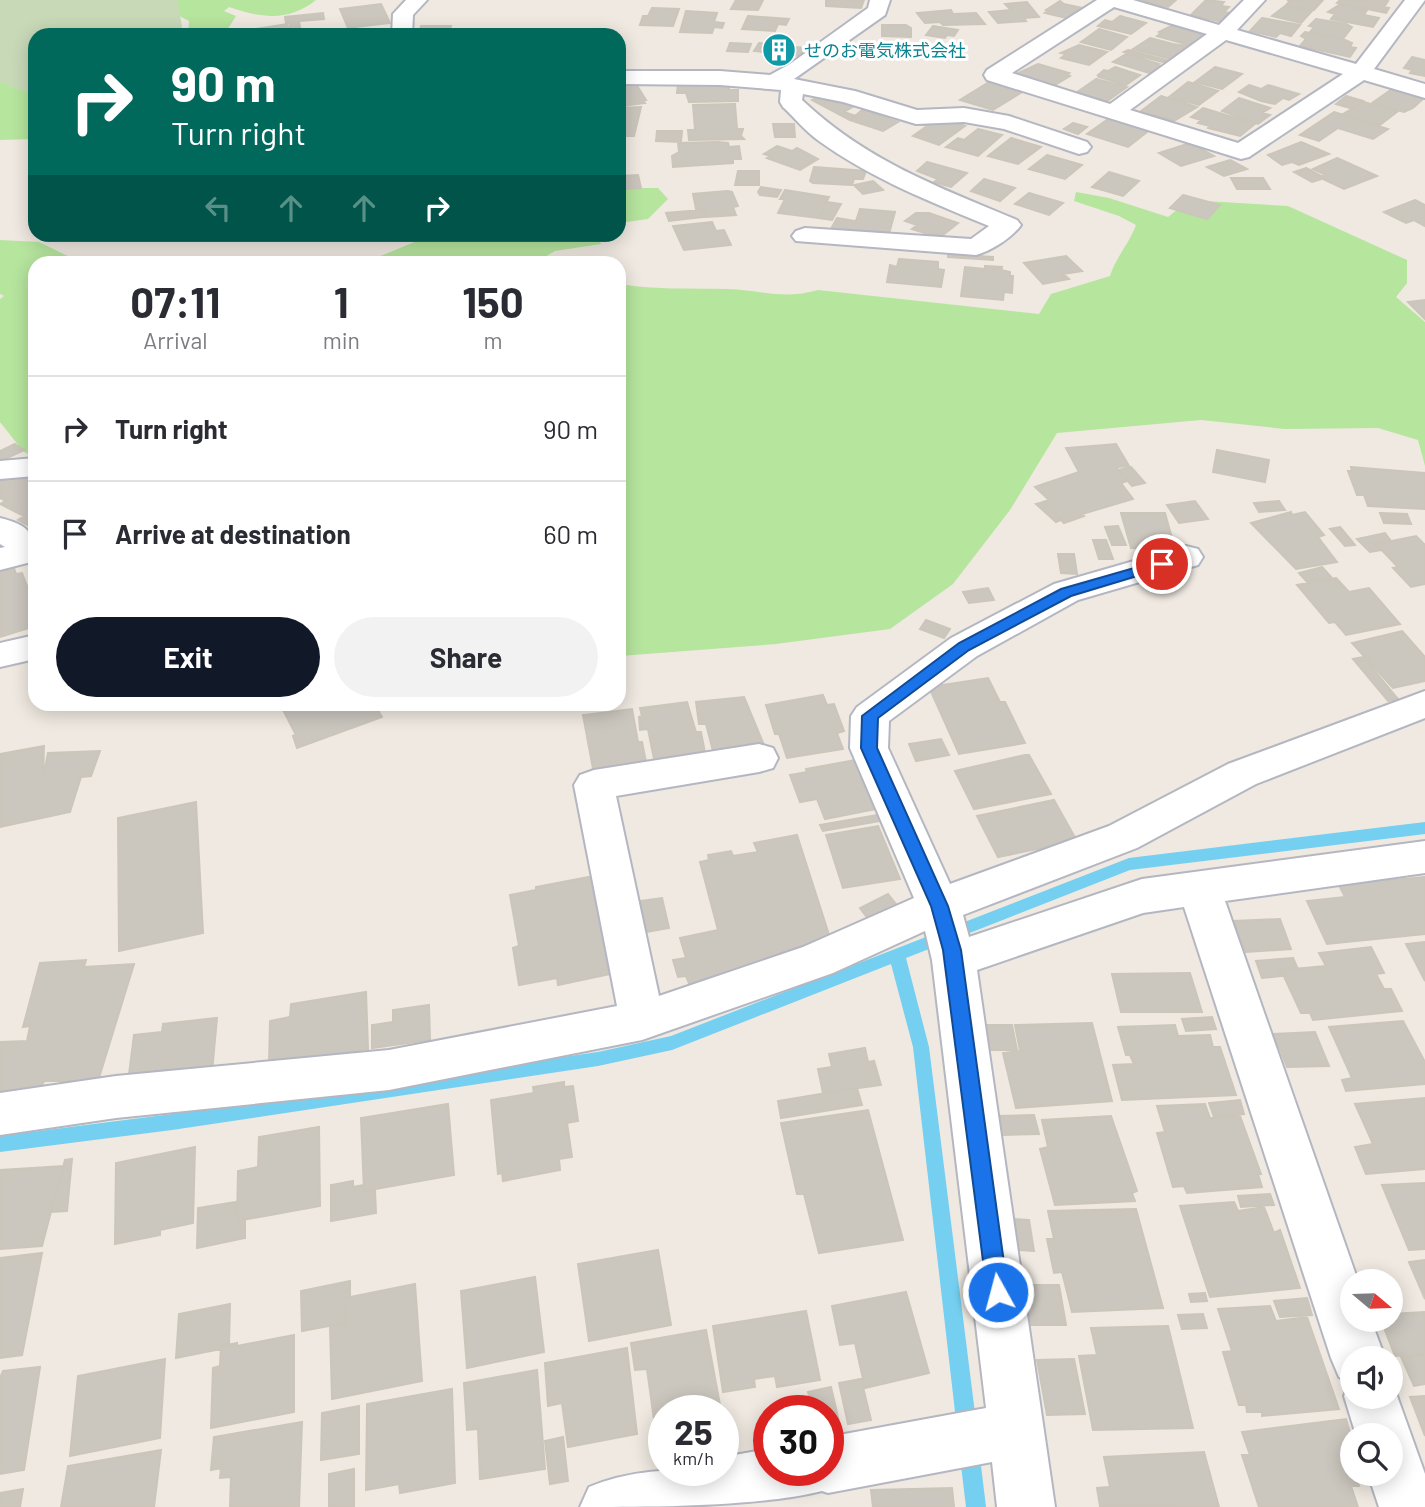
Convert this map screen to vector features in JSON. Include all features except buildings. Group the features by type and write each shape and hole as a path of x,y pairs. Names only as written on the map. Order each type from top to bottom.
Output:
{"street":[{"path":"402,28 403,14 417,0"},
{"path":"783,84 798,69 878,11 880,0"},
{"path":"1415,0 1361,72 1241,152 995,75 1111,0 1223,33 1361,72 1425,91"},
{"path":"1113,112 1223,33 1255,0"},
{"path":"626,78 720,78 783,84 847,96 916,117 964,115 1009,123 1079,147"},
{"path":"783,84 792,102 825,134 863,158 905,180 1007,225 976,247 805,236"},
{"path":"0,470 28,468"},
{"path":"0,528 20,542 25,553 0,559"},
{"path":"1026,1507 1005,1431 947,933 869,748 870,716 964,647 1066,593 1186,557"},
{"path":"0,655 28,649"},
{"path":"947,933 1242,774 1425,704"},
{"path":"642,1021 594,785 759,758"},
{"path":"0,1114 116,1097 389,1070 642,1021 818,960 947,933 1142,896 1425,857"},
{"path":"1199,888 1354,1346"},
{"path":"844,1462 1005,1431"},
{"path":"609,1507 753,1480"},
{"path":"1401,1486 1408,1507"}],"green space":[{"path":"0,0 178,0 182,28 28,28 28,93 0,82"},
{"path":"149,0 316,0 295,12 274,16 252,14 229,7 224,11 236,16 228,28 188,28 189,21"},
{"path":"0,71 28,82 28,139 0,140"},
{"path":"626,188 658,188 668,199 648,219 626,222"},
{"path":"1076,192 1109,198 1168,217 1189,200 1288,206 1407,260 1407,283 1396,297 1425,322 1425,466 1418,440 1378,428 1285,429 1201,420 1057,433 1010,510 953,584 890,629 776,644 626,656 626,285 783,294 818,290 1039,314 1051,294 1110,276 1136,225 1119,216 1074,201"},
{"path":"0,240 39,242 68,256 28,256 28,454 0,422 0,299 4,296 0,294"},
{"path":"415,242 601,244 555,251 546,256 381,256"}],"waterway":[{"path":"0,1144 172,1122 598,1059 672,1043 1129,864 1425,828"},
{"path":"897,955 921,1047 967,1429"},
{"path":"969,1449 976,1507"}],"place":[{"name":"せのお電気株式会社","path":"779,50"}],"route":[{"path":"998,1292 952,950 939,906 869,748 870,716 964,647 1066,593 1162,564"}]}
